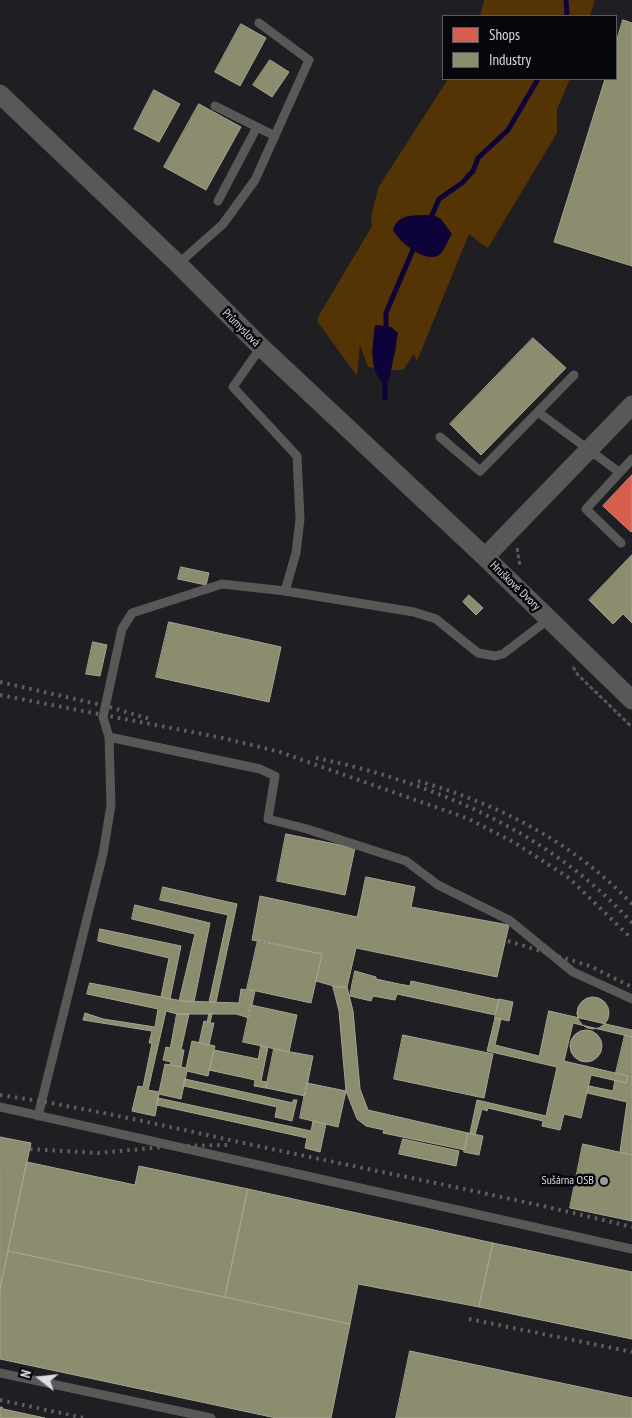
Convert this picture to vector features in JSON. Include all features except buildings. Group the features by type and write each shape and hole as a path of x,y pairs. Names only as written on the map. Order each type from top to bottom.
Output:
{"street":[{"name":"Průmyslová","path":"0,94 178,264 260,347 485,557"},
{"name":"Hruškové Dvory","path":"632,405 485,557 632,700"}],"lane":[{"path":"178,264 223,224 255,180 309,60 259,23"},
{"path":"215,106 275,136"},
{"path":"218,201 257,127"},
{"path":"260,347 233,387 297,456 300,519 296,553 285,591"},
{"path":"440,437 480,471 574,375"},
{"path":"538,412 619,472"},
{"path":"621,543 586,509 632,459"},
{"path":"38,1116 103,854 111,805 109,737 103,717 122,629 132,614 222,584 285,591 414,612 436,619 478,652 495,656 503,654 549,619"},
{"path":"109,737 260,769 275,776 268,819 307,828 406,860 438,884 509,920 574,972 632,999"},
{"path":"0,1106 632,1249"},
{"path":"0,1373 211,1418"}],"path":[{"path":"518,545 517,560 521,569"}],"shaded area":[{"path":"484,0 595,0 590,15 480,15"},
{"path":"447,80 570,80 557,109 557,133 489,246 487,248 469,234 417,361 414,354 403,370 391,370 397,345 375,326 372,353 375,368 368,367 360,345 357,376 317,321 372,226 371,218 378,188","holes":["433,215 427,257 400,240 407,216"]},
{"path":"433,215 441,219 452,234 445,248 439,255 434,257 427,257 413,250 393,230 399,220 409,216"},
{"path":"375,326 391,327 398,333 389,380 384,383 376,372 373,357 373,341"}],"waterway":[{"path":"566,0 567,15"},
{"path":"430,220 439,199 462,183 473,171 478,158 508,130 537,80"},
{"path":"386,330 386,313 415,245"},
{"path":"385,376 385,398"}],"railway":[{"path":"0,682 106,706 150,719"},
{"path":"0,695 223,738 280,752 469,819 515,843 569,878 632,939"},
{"path":"316,758 360,768 403,781 446,797 487,816 527,838 565,863 600,891 632,923"},
{"path":"418,781 477,801 534,828 585,862 632,904"},
{"path":"508,941 590,966 632,987"},
{"path":"0,1095 134,1119 632,1227"},
{"path":"30,1149 98,1153 175,1146 229,1145"},
{"path":"469,1319 632,1352"},
{"path":"0,1400 84,1418"}],"place":[{"name":"Sušárna OSB","path":"604,1181"}]}
